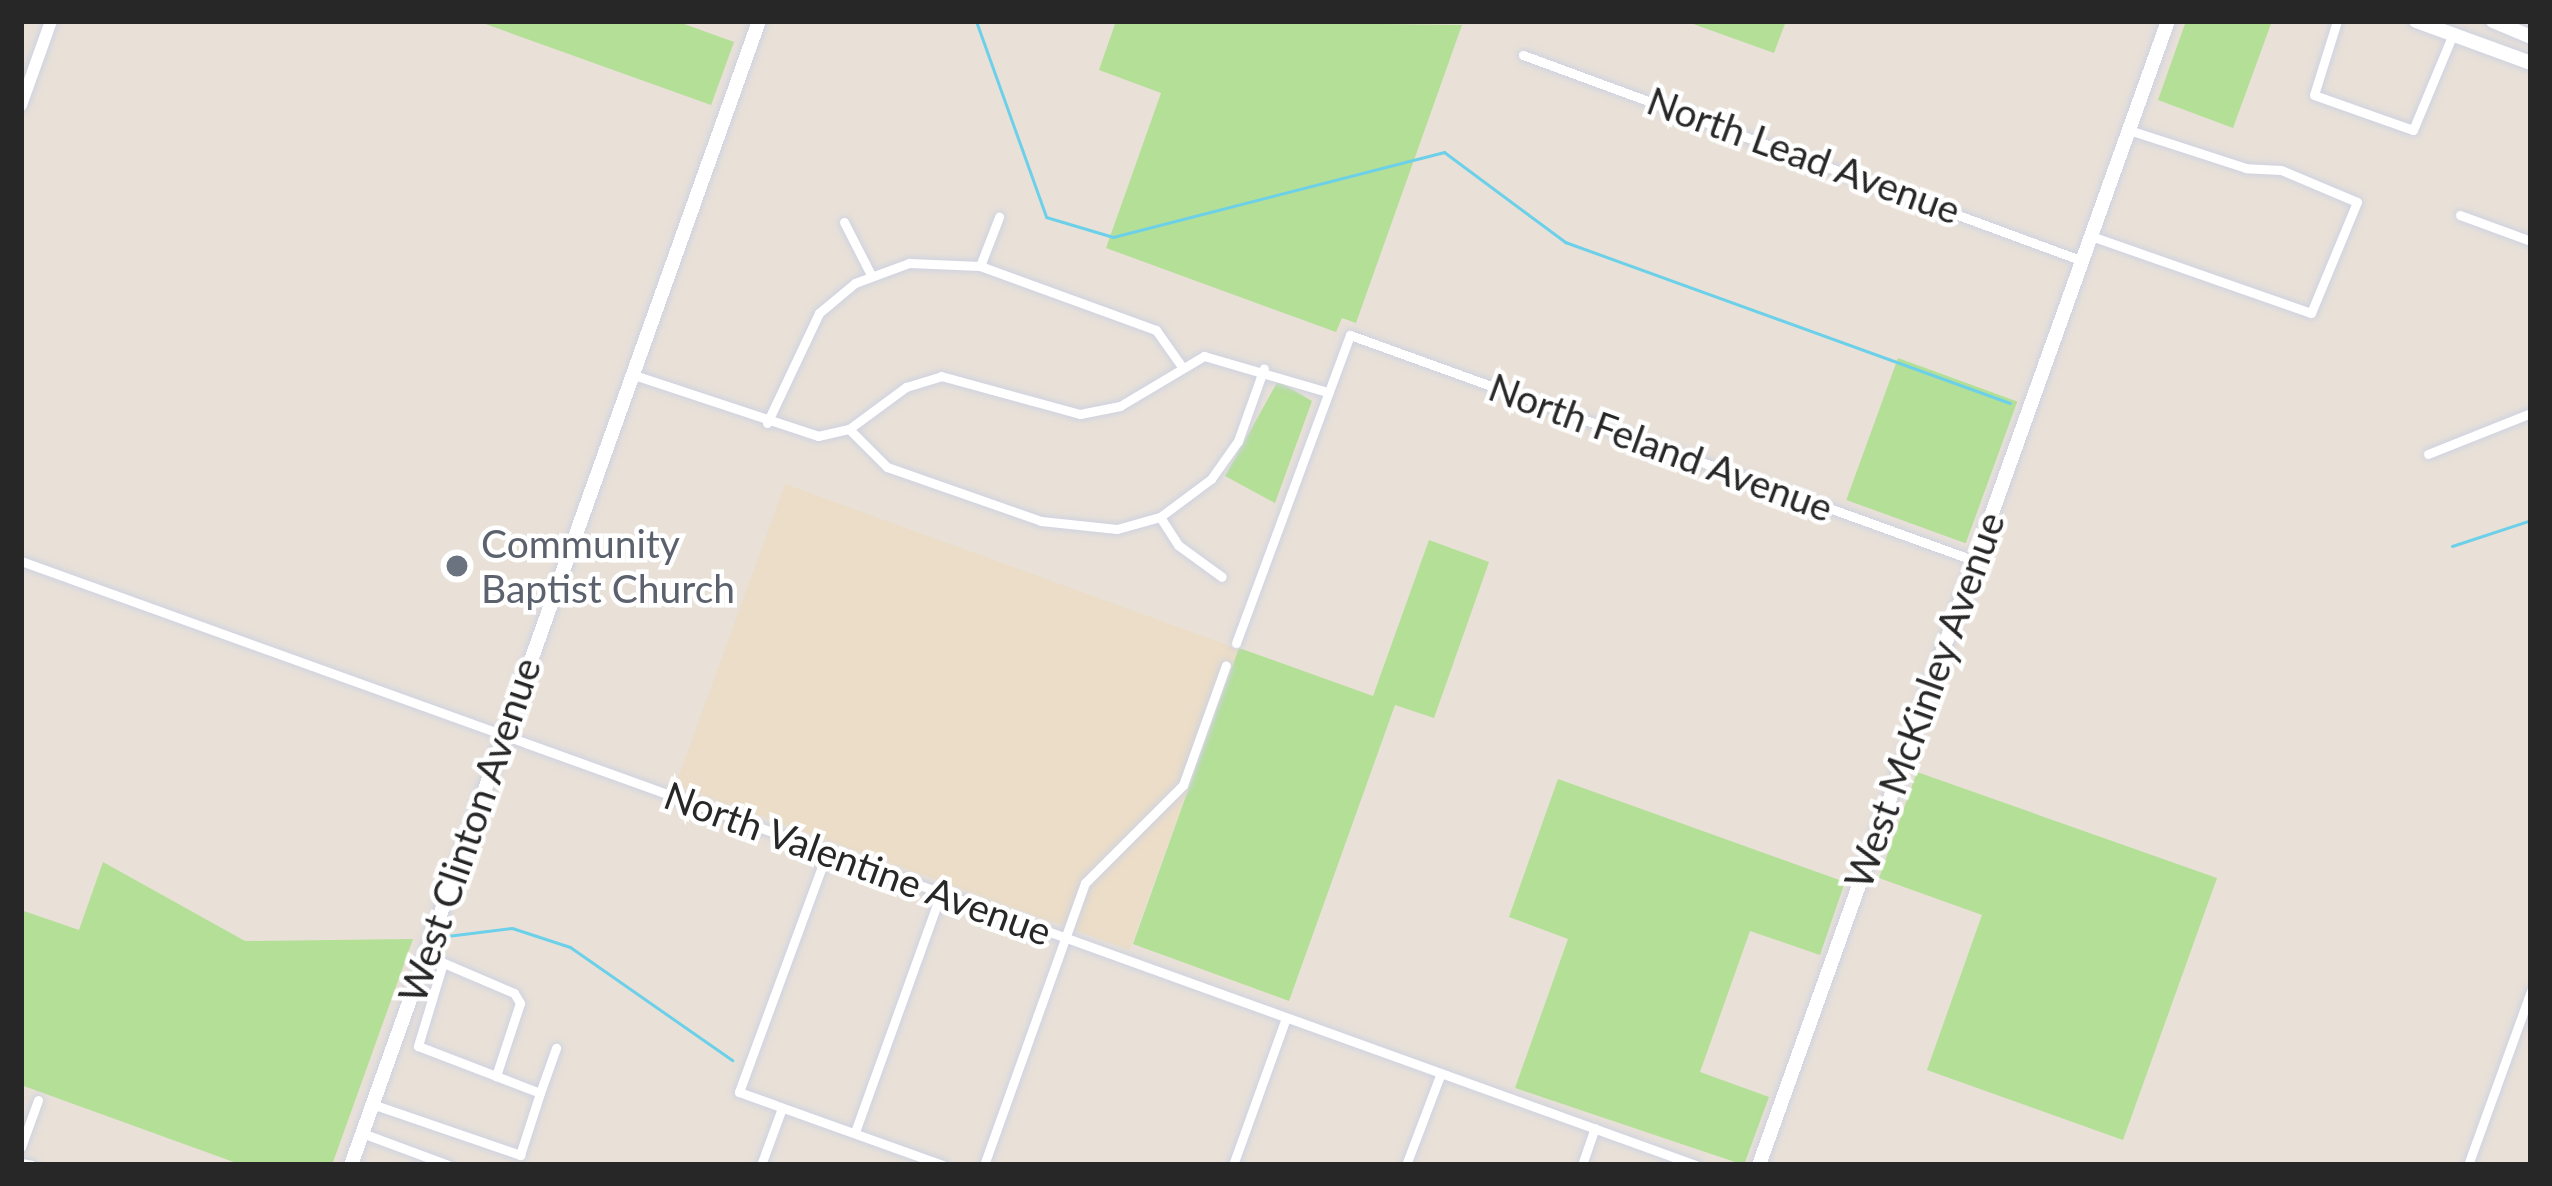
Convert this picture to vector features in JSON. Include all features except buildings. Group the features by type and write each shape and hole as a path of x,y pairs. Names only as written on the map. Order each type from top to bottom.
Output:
{"main road":[{"name":"West Clinton Avenue","path":"351,1165 759,21"},
{"name":"West McKinley Avenue","path":"1759,1165 2168,21"},
{"path":"2416,21 2531,63"},
{"path":"2502,23 2531,37"}],"street":[{"path":"21,105 51,21"},
{"path":"2337,21 2314,95 2413,130 2453,34"},
{"name":"North Lead Avenue","path":"1523,55 2083,261"},
{"path":"2092,236 2311,313 2357,202 2281,170 2246,168 2129,130"},
{"path":"2460,215 2531,241"},
{"path":"980,266 999,217"},
{"path":"844,222 871,275"},
{"path":"767,423 805,329 871,275 933,260 980,266 1156,330 1180,364"},
{"name":"North Feland Avenue","path":"1328,392 1348,336 1973,560"},
{"path":"632,374 804,435 849,429 929,378 968,379 1092,414 1180,364 1221,355 1328,392 1236,643"},
{"path":"849,429 887,467 1041,521 1098,530 1160,517 1228,456 1264,368"},
{"path":"2428,454 2531,413"},
{"path":"1160,517 1178,545 1222,577"},
{"name":"North Valentine Avenue","path":"21,561 1696,1165"},
{"path":"984,1165 1065,938 1101,860 1183,785 1226,665"},
{"path":"828,850 739,1092 944,1165"},
{"path":"855,1132 940,893"},
{"path":"425,955 520,1003 496,1076"},
{"path":"443,963 418,1046 540,1093"},
{"path":"2468,1165 2531,991"},
{"path":"1233,1165 1286,1018"},
{"path":"372,1104 520,1155 556,1048"},
{"path":"1406,1165 1441,1072"},
{"path":"21,1147 38,1100"},
{"path":"761,1165 782,1108"},
{"path":"1582,1165 1594,1128"},
{"path":"362,1133 448,1165"},
{"path":"21,1163 32,1165"}],"shaded area":[{"path":"785,484 1239,649 1129,950 676,785"}],"green space":[{"path":"477,21 676,21 734,42 711,105"},
{"path":"1116,21 1462,25 1356,323 1342,318 1336,332 1106,248 1161,93 1099,70"},
{"path":"1685,21 1786,21 1774,53"},
{"path":"2186,21 2272,21 2233,128 2158,100"},
{"path":"1898,358 2017,401 1966,543 1846,500"},
{"path":"1278,381 1312,401 1275,503 1225,476"},
{"path":"1429,540 1489,562 1434,718 1395,705 1289,1001 1133,944 1239,648 1373,696"},
{"path":"1917,772 2217,878 2123,1140 1927,1070 1982,915 1879,878"},
{"path":"1558,779 1845,882 1820,955 1750,931 1700,1072 1769,1097 1744,1165 1515,1088 1568,939 1509,917"},
{"path":"103,862 245,941 413,939 332,1165 242,1165 21,1085 21,910 79,930"}],"waterway":[{"path":"976,21 1046,217 1113,237 1444,152 1565,242 2010,403"},
{"path":"2452,546 2531,520"},
{"path":"447,936 512,928 570,947 732,1060"}],"place":[{"name":"Community Baptist Church","path":"457,566"}]}
